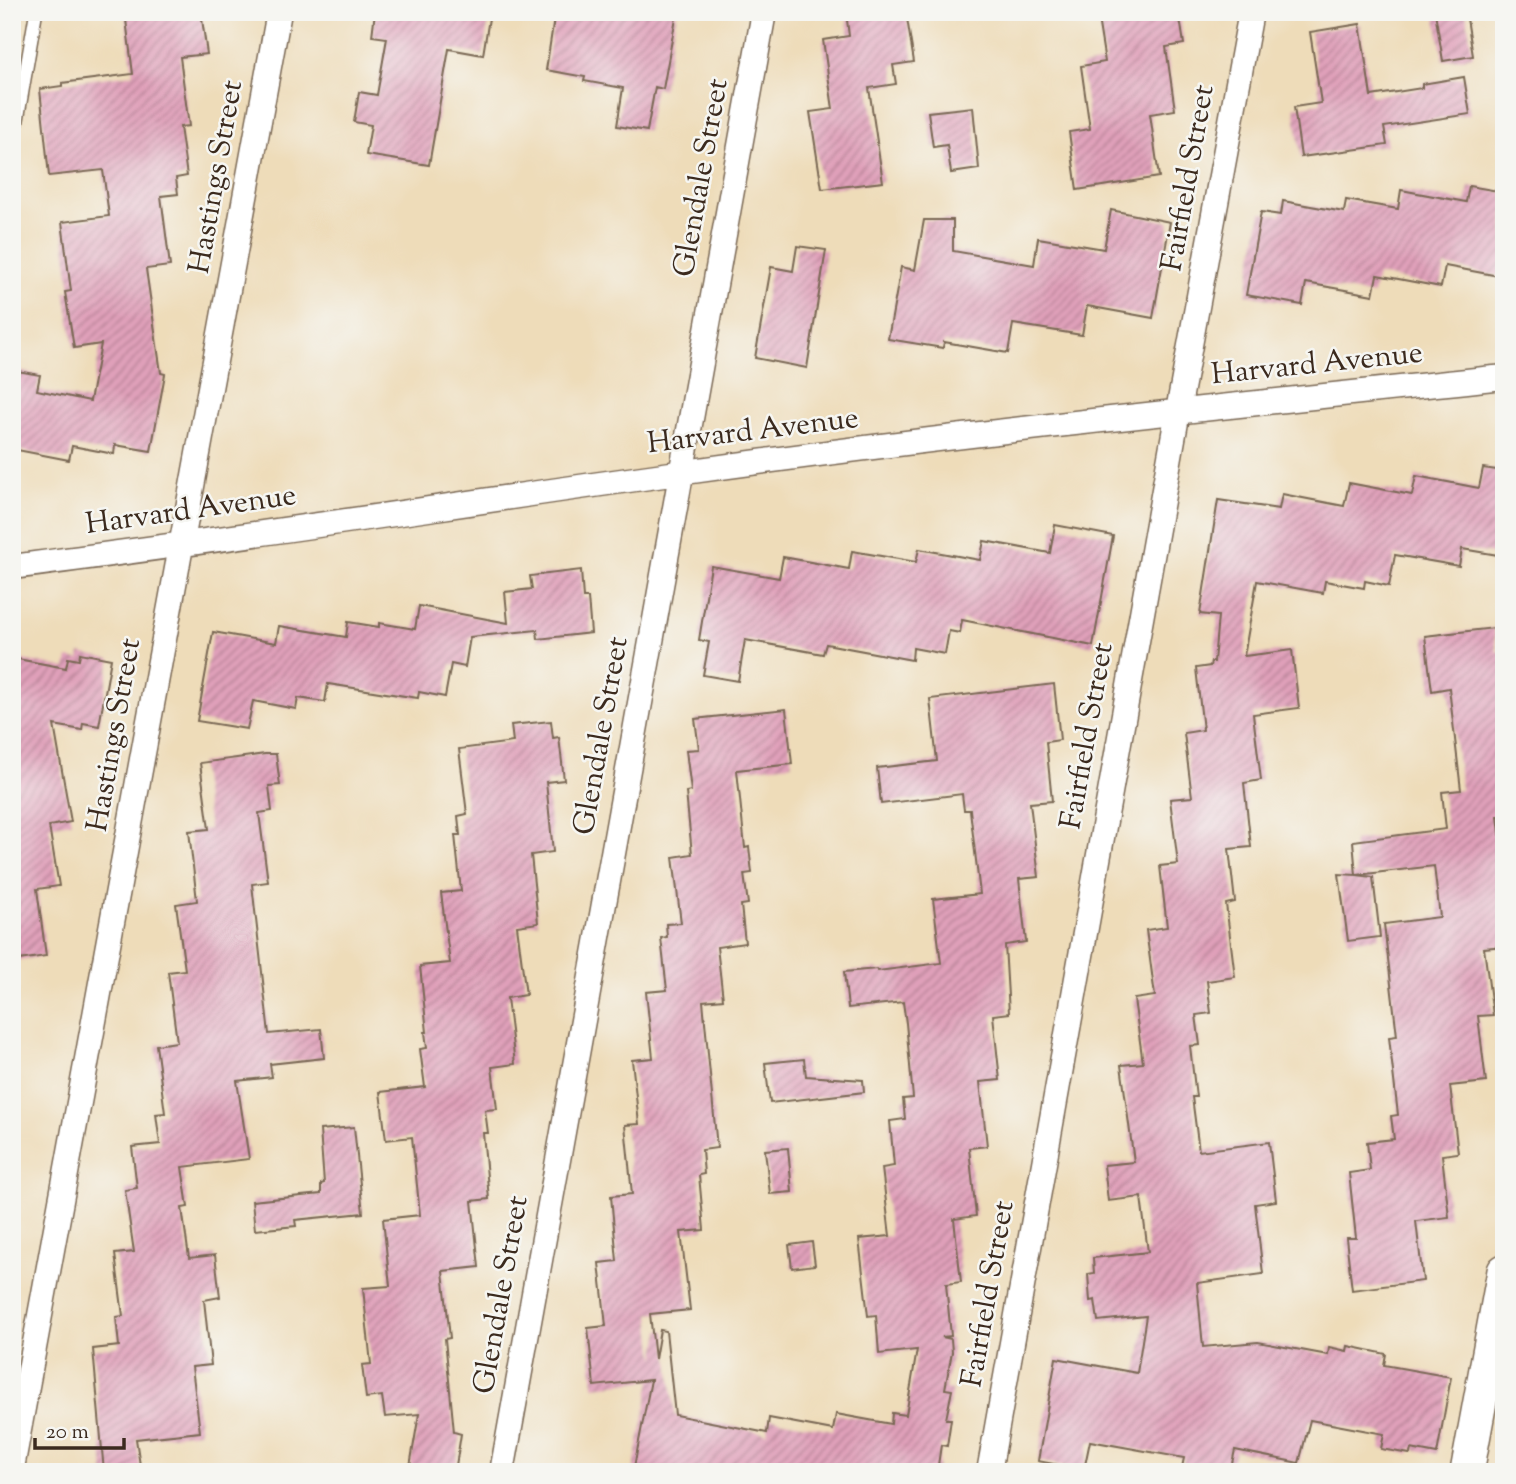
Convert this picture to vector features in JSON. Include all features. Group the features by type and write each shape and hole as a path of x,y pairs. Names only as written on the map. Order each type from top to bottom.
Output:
{"main road":[{"path":"1467,1472 1504,1271"}],"street":[{"name":"Hastings Street","path":"12,1468 279,12"},
{"name":"Glendale Street","path":"502,1472 764,12"},
{"name":"Fairfield Street","path":"989,1472 1251,12"},
{"name":"Harvard Avenue","path":"12,567 181,546 681,472 1178,411 1504,377"}],"lane":[{"path":"12,152 36,12"}],"building":[{"path":"125,12 201,12 207,54 180,57 189,126 180,127 187,176 176,178 178,194 161,196 170,266 146,269 161,373 165,374 151,451 115,445 114,454 72,446 69,460 12,449 12,370 40,375 37,390 90,401 101,344 74,348 65,292 71,291 62,222 109,216 103,170 49,176 40,89 62,86 62,83 133,74"},
{"path":"375,12 490,12 483,55 449,49 429,165 366,155 371,125 354,122 359,92 377,95 387,38 372,36"},
{"path":"555,12 677,12 663,89 655,87 647,131 617,126 623,88 546,70"},
{"path":"846,12 906,12 914,62 893,65 896,84 869,88 883,182 822,189 810,112 833,109 823,40 849,36"},
{"path":"1097,12 1179,12 1184,44 1166,47 1175,110 1150,114 1159,177 1077,190 1069,132 1090,129 1081,66 1105,62"},
{"path":"1435,12 1466,12 1473,56 1443,61"},
{"path":"1360,24 1371,96 1422,88 1422,84 1464,77 1470,114 1384,127 1387,145 1301,157 1294,107 1321,103 1310,32"},
{"path":"973,107 979,169 951,173 947,145 933,147 928,112"},
{"path":"1469,186 1504,192 1504,277 1445,266 1441,287 1377,275 1373,295 1306,283 1302,305 1246,295 1261,212 1281,215 1283,201 1344,212 1346,200 1398,209 1401,190 1466,202"},
{"path":"1111,210 1170,222 1153,318 1087,306 1082,335 1013,324 1008,353 944,342 943,348 888,339 901,267 915,270 924,220 953,220 953,251 1034,265 1038,238 1104,249"},
{"path":"797,246 826,250 807,368 755,358 771,267 793,271"},
{"path":"1483,468 1504,471 1504,556 1462,549 1459,566 1395,555 1389,586 1365,581 1364,588 1325,581 1323,593 1257,581 1244,656 1292,650 1299,708 1253,714 1261,780 1244,783 1251,847 1229,849 1235,902 1226,904 1235,977 1207,981 1211,1013 1196,1015 1200,1045 1190,1046 1196,1097 1192,1097 1199,1151 1269,1142 1276,1201 1255,1204 1263,1274 1197,1283 1203,1347 1258,1342 1328,1355 1329,1347 1347,1351 1348,1346 1386,1354 1384,1365 1451,1377 1437,1454 1411,1449 1410,1454 1381,1449 1384,1434 1310,1420 1299,1463 1235,1450 1230,1472 1181,1472 1184,1458 1090,1441 1084,1470 1038,1461 1056,1358 1137,1373 1146,1316 1098,1321 1095,1300 1090,1301 1088,1274 1094,1273 1093,1258 1148,1252 1141,1197 1108,1201 1104,1165 1134,1162 1121,1065 1143,1063 1134,999 1155,996 1146,930 1167,927 1160,866 1178,864 1170,799 1192,797 1184,733 1203,730 1196,668 1210,666 1211,662 1214,662 1218,616 1200,614 1218,500 1279,509 1282,494 1344,506 1349,483 1412,495 1416,476 1479,488"},
{"path":"1055,525 1113,536 1093,646 962,620 960,633 949,631 945,654 913,648 912,660 826,644 823,654 745,640 738,681 703,675 709,642 699,640 711,566 779,578 783,557 849,569 852,551 916,562 919,549 980,560 984,541 1050,553"},
{"path":"581,570 583,598 588,598 591,633 538,639 537,630 470,637 465,667 451,664 445,697 419,692 418,698 328,684 325,702 298,698 296,709 253,701 247,729 197,721 213,632 276,643 279,626 346,637 348,622 379,627 379,623 415,629 419,606 508,623 505,592 532,589 530,576"},
{"path":"1494,628 1497,652 1504,651 1504,816 1498,816 1504,865 1504,946 1484,948 1493,1015 1478,1016 1486,1082 1450,1086 1458,1153 1442,1155 1449,1217 1416,1221 1423,1281 1352,1290 1346,1238 1356,1238 1349,1173 1370,1170 1367,1142 1394,1139 1391,1116 1398,1115 1389,1037 1397,1036 1384,924 1440,917 1434,866 1357,875 1373,877 1380,937 1348,941 1339,874 1356,875 1353,841 1446,829 1442,792 1461,790 1449,688 1432,691 1425,636"},
{"path":"80,653 111,659 99,726 83,723 82,730 54,725 71,822 49,826 59,886 37,889 46,956 12,961 12,658 66,668 68,658 79,660"},
{"path":"1054,684 1060,740 1046,742 1052,801 1030,803 1039,877 1019,879 1026,942 1005,945 1009,1013 993,1015 1000,1080 980,1082 987,1146 969,1148 976,1216 954,1219 961,1282 946,1284 951,1336 942,1337 951,1339 952,1352 945,1389 952,1390 946,1419 951,1419 947,1446 941,1445 937,1472 832,1472 806,1467 805,1472 633,1472 651,1380 594,1386 588,1328 606,1326 599,1263 617,1261 611,1196 632,1194 625,1125 639,1124 632,1060 653,1058 646,992 667,990 661,938 667,937 666,924 681,923 673,857 692,854 686,792 691,791 686,750 699,749 695,719 786,709 792,764 737,770 745,848 749,847 752,873 744,874 748,904 741,905 745,943 717,947 723,999 703,1001 717,1148 702,1150 704,1174 699,1175 704,1230 681,1232 690,1310 650,1314 655,1359 660,1330 666,1331 675,1415 767,1433 769,1418 833,1430 836,1414 891,1424 892,1413 906,1415 917,1350 879,1354 876,1315 868,1316 859,1239 890,1236 882,1168 894,1166 890,1121 905,1119 903,1099 913,1098 903,1002 848,1008 844,972 878,971 941,963 933,899 980,894 970,810 964,810 962,794 881,804 877,768 937,761 930,699"},
{"path":"551,721 553,738 559,737 564,780 546,782 553,852 531,855 538,923 517,926 526,995 507,998 515,1064 492,1067 497,1109 485,1110 488,1133 483,1133 489,1199 472,1201 479,1267 443,1271 450,1338 445,1339 454,1432 461,1434 455,1472 409,1472 419,1414 385,1417 382,1396 366,1398 362,1365 371,1364 363,1288 390,1286 383,1219 420,1215 412,1137 386,1140 380,1092 425,1087 420,1049 427,1048 427,1032 420,966 450,963 441,893 461,891 455,835 460,835 458,816 467,814 459,749 513,742 511,725"},
{"path":"276,754 280,785 269,786 272,811 259,813 268,882 252,884 269,1034 321,1029 324,1058 270,1064 272,1077 237,1081 249,1159 182,1167 188,1207 182,1208 189,1258 215,1255 220,1297 204,1300 211,1365 192,1367 200,1432 136,1439 141,1472 104,1472 93,1349 119,1346 116,1317 123,1316 115,1254 134,1252 125,1190 137,1188 132,1147 160,1144 156,1114 165,1113 156,1045 177,1042 168,972 185,970 176,904 197,901 189,831 209,829 200,763"},
{"path":"804,1059 806,1076 863,1080 864,1092 770,1103 765,1063"},
{"path":"354,1127 363,1213 295,1220 296,1226 255,1230 252,1201 321,1194 321,1184 324,1183 320,1130"},
{"path":"788,1148 792,1192 770,1194 765,1150"},
{"path":"812,1242 815,1265 792,1268 789,1245"}]}
